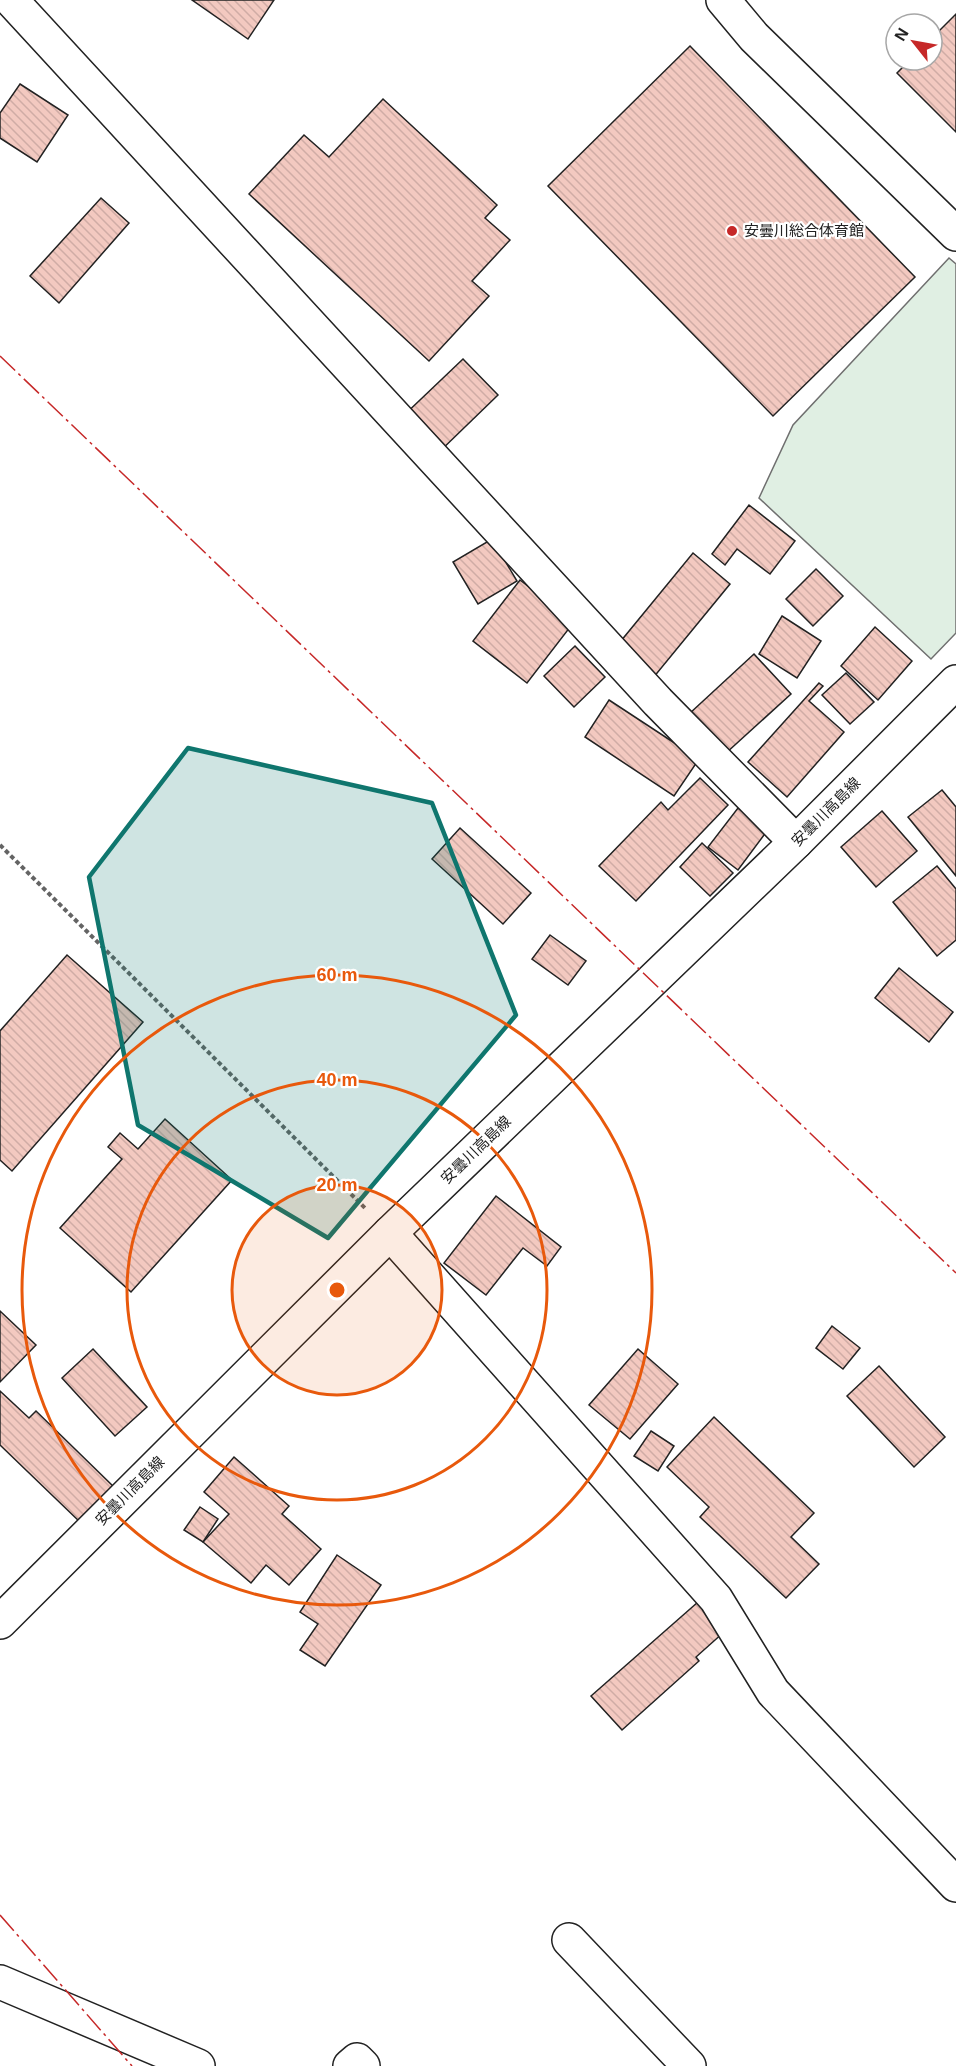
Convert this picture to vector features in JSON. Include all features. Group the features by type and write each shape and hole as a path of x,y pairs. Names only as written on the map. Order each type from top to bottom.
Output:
{"street":[{"path":"723,0 754,36 956,234"},
{"path":"9,4 658,702 796,842"},
{"name":"安曇川高島線","path":"0,1622 390,1233 796,842 956,682"},
{"path":"390,1233 716,1599 773,1692 956,1885"},
{"path":"569,1941 689,2066"},
{"path":"0,1982 198,2066"},
{"path":"350,2066 357,2060 363,2066"}],"path":[{"path":"0,845 390,1233"}],"highlighted area":[{"path":"188,748 432,803 516,1015 328,1238 138,1125 89,877"}],"green space":[{"path":"949,258 956,264 956,633 931,659 759,498 793,425"}],"building":[{"path":"192,0 274,0 248,39"},
{"path":"956,14 956,132 897,73 944,72 944,26"},
{"name":"安曇川総合体育館","path":"690,46 915,277 773,416 548,186"},
{"path":"20,84 68,115 37,162 0,138 0,113"},
{"path":"383,99 497,205 485,218 510,240 472,281 489,296 429,361 249,194 304,135 329,157"},
{"path":"101,198 129,223 59,303 30,276"},
{"path":"463,359 498,395 434,457 399,420"},
{"path":"749,505 795,541 770,574 737,549 725,565 712,554"},
{"path":"492,539 517,581 478,604 453,562"},
{"path":"693,553 730,584 653,678 616,647"},
{"path":"816,569 843,596 813,626 786,599"},
{"path":"520,580 574,622 527,683 473,641"},
{"path":"782,616 821,641 797,678 759,654"},
{"path":"875,627 912,661 878,700 841,666"},
{"path":"575,646 605,677 574,707 544,676"},
{"path":"754,654 791,694 725,754 689,714"},
{"path":"846,673 874,702 850,724 822,695"},
{"path":"819,683 823,686 809,701 844,732 787,797 748,762"},
{"path":"609,700 699,759 674,796 585,737"},
{"path":"700,778 728,805 636,901 599,866 661,802 668,810"},
{"path":"942,790 956,807 956,876 908,817"},
{"path":"738,808 767,831 738,870 708,847"},
{"path":"882,811 917,851 876,887 841,847"},
{"path":"460,828 531,893 503,924 432,859"},
{"path":"702,843 733,873 710,896 680,867"},
{"path":"937,866 956,889 956,940 937,956 893,902"},
{"path":"550,935 586,961 568,985 532,959"},
{"path":"67,955 143,1022 12,1171 0,1160 0,1031"},
{"path":"899,968 953,1012 929,1042 875,998"},
{"path":"165,1119 232,1180 131,1292 60,1228 122,1159 108,1147 120,1133 138,1149"},
{"path":"496,1196 561,1247 547,1266 523,1248 486,1295 444,1263"},
{"path":"0,1311 36,1345 0,1382"},
{"path":"832,1326 860,1348 843,1369 816,1348"},
{"path":"93,1349 147,1407 115,1436 62,1378"},
{"path":"638,1349 678,1384 630,1439 589,1405"},
{"path":"879,1366 945,1437 914,1467 847,1396"},
{"path":"0,1391 29,1418 36,1411 116,1489 82,1524 0,1445"},
{"path":"714,1417 814,1513 791,1537 819,1564 786,1598 700,1517 709,1507 667,1467"},
{"path":"651,1431 674,1446 658,1471 634,1456"},
{"path":"234,1457 289,1506 282,1514 321,1549 289,1585 266,1565 251,1583 203,1542 229,1514 204,1492"},
{"path":"200,1507 218,1519 203,1542 184,1530"},
{"path":"337,1555 381,1585 325,1666 300,1650 318,1624 300,1612"},
{"path":"698,1602 724,1632 696,1657 699,1661 622,1730 591,1696"}],"power":[{"path":"0,356 956,1273"},
{"path":"0,1915 132,2066"}],"place":[{"name":"安曇川総合体育館","path":"732,231"}]}
